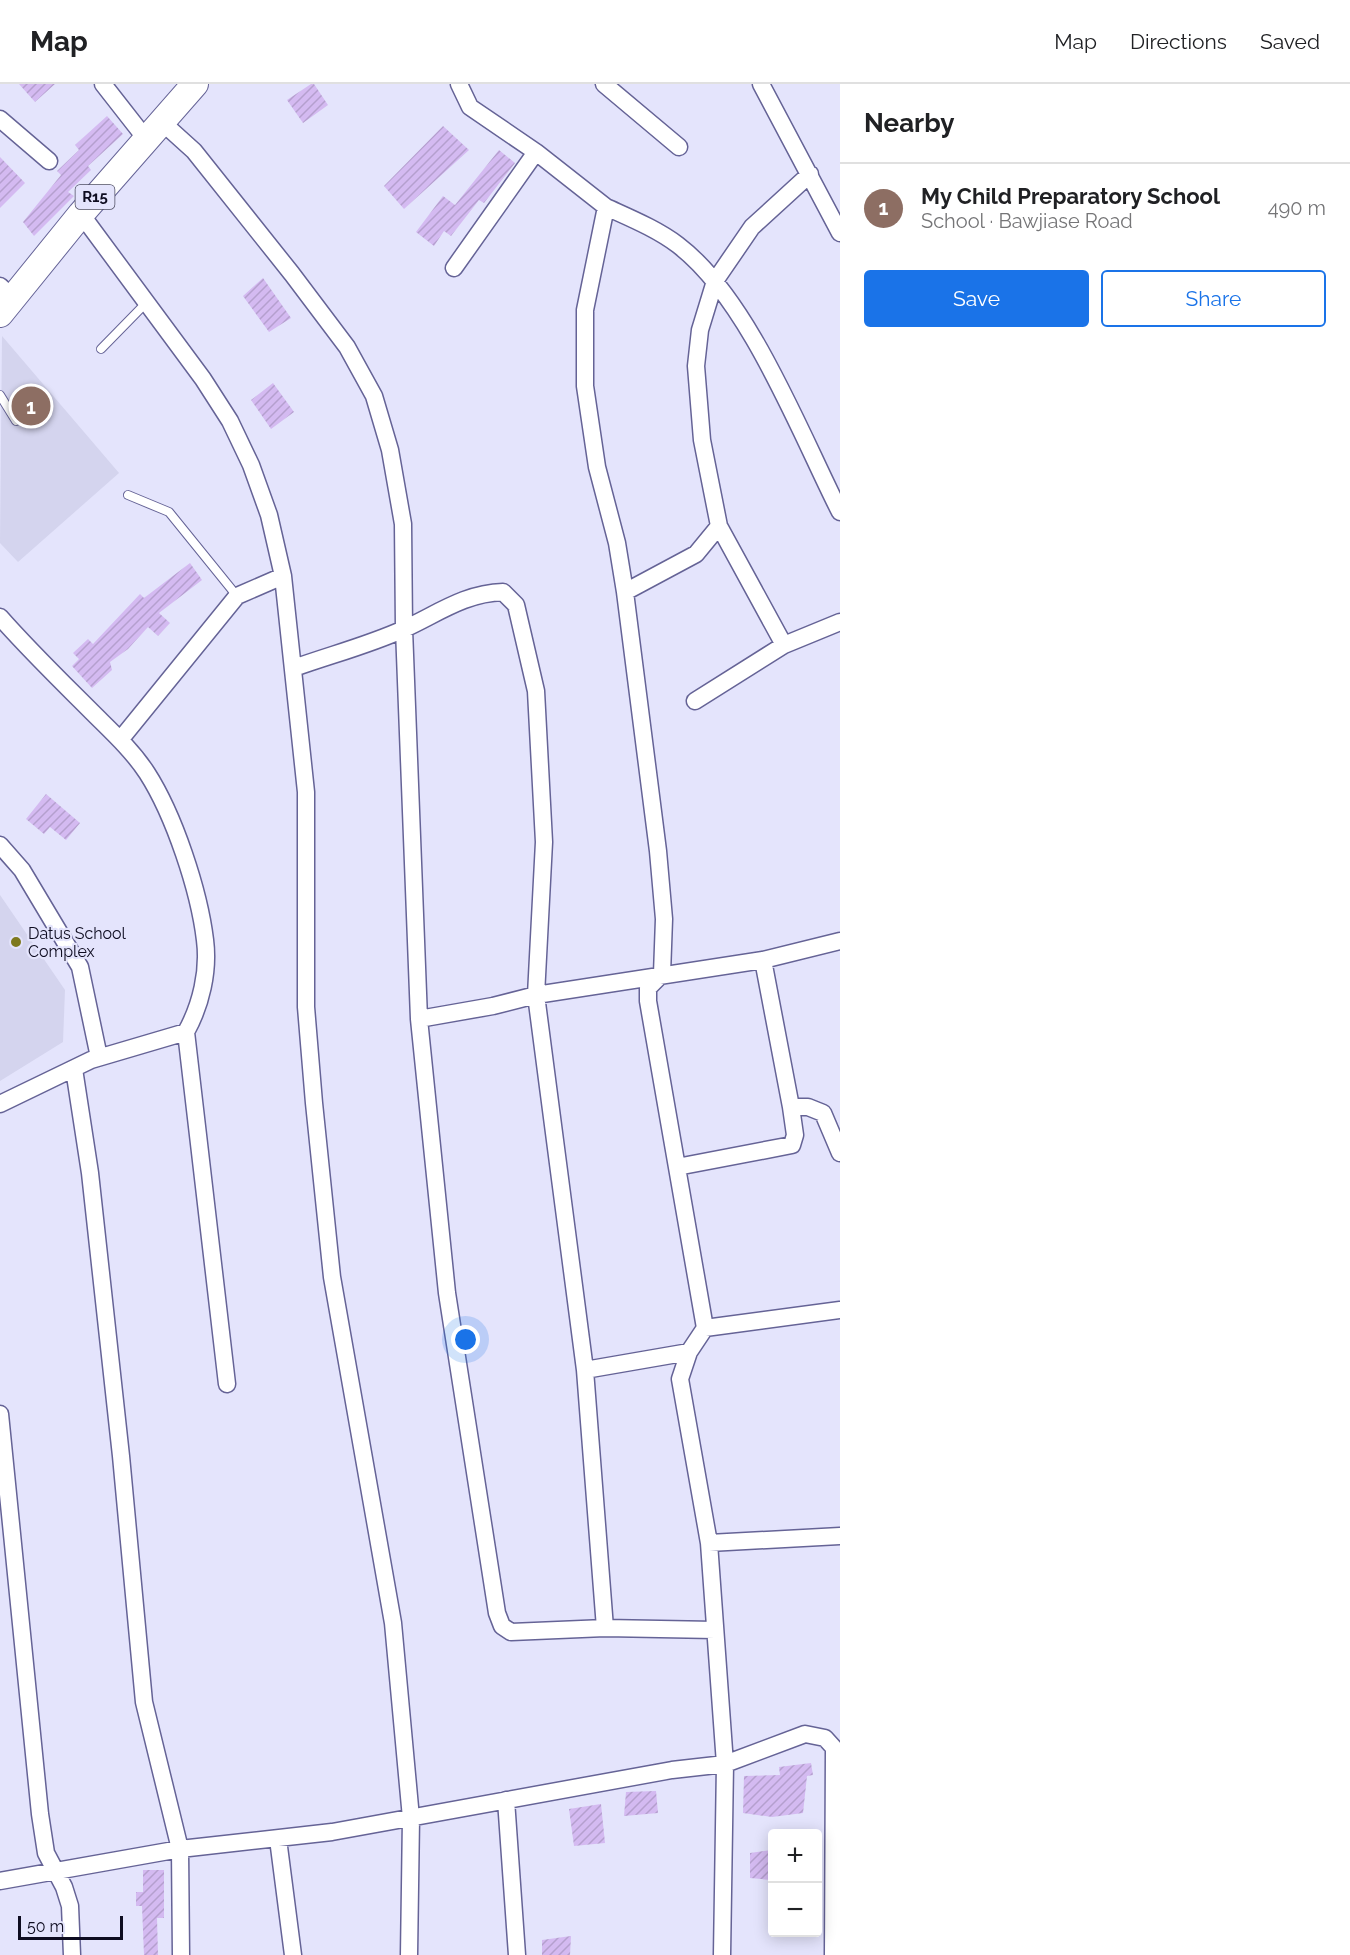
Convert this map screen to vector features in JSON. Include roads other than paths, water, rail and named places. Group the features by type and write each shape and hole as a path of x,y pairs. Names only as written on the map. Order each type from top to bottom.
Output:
{"main road":[{"name":"R15","path":"5,300 195,84"}],"street":[{"path":"103,84 154,131 194,151 292,274 347,347 374,396 390,450 404,524 404,630 409,704 419,1019 447,1293 497,1613 502,1626 511,1632 715,1629"},
{"path":"459,84 470,107 536,152 606,207 678,245 715,281 755,342 840,512"},
{"path":"604,84 679,147"},
{"path":"761,84 840,233"},
{"path":"0,119 49,161"},
{"path":"454,268 536,152"},
{"path":"784,645 719,526 702,440 696,366 700,330 715,281 752,227 810,174"},
{"path":"606,207 585,310 585,386 597,467 617,543 625,592 658,851 664,919 662,974 648,988 648,1001 705,1328 689,1352 680,1379 709,1543 725,1764 722,1955"},
{"path":"81,214 147,302 230,421 251,465 269,515 283,576 306,792 306,1007 332,1277 393,1623 411,1818 409,1955"},
{"path":"625,592 696,554 719,526"},
{"path":"120,740 237,596 283,576"},
{"path":"294,668 404,630 451,604 491,592 503,591 516,605 536,691 542,775 544,842 536,995 585,1370 605,1629"},
{"path":"0,617 120,740 147,773 174,828 199,912 205,941 203,983 198,1011 186,1032 227,1384"},
{"path":"695,702 784,645 840,622"},
{"path":"0,845 22,870 81,967 99,1057"},
{"path":"419,1019 493,1006 536,995 763,960 840,941"},
{"path":"676,1167 792,1145 795,1135 791,1107 763,960"},
{"path":"0,1104 99,1057 186,1032"},
{"path":"75,1069 90,1173 121,1456 144,1702 180,1849 181,1955"},
{"path":"791,1107 808,1107 823,1113 840,1153"},
{"path":"705,1328 840,1310"},
{"path":"585,1370 689,1352"},
{"path":"0,1414 6,1535 40,1814 46,1853 64,1887 70,1906 72,1955"},
{"path":"709,1543 840,1536"},
{"path":"0,1881 180,1849 332,1833 672,1770 725,1764 805,1734 825,1738 834,1749 837,1935 833,1955"},
{"path":"506,1800 517,1955"},
{"path":"278,1839 293,1955"}],"lane":[{"path":"101,348 147,302"},
{"path":"0,395 16,421"},
{"path":"128,495 169,512 237,596"}],"place":[{"name":"My Child Preparatory School","path":"31,406"},
{"name":"Datus School Complex","path":"16,942"}]}
